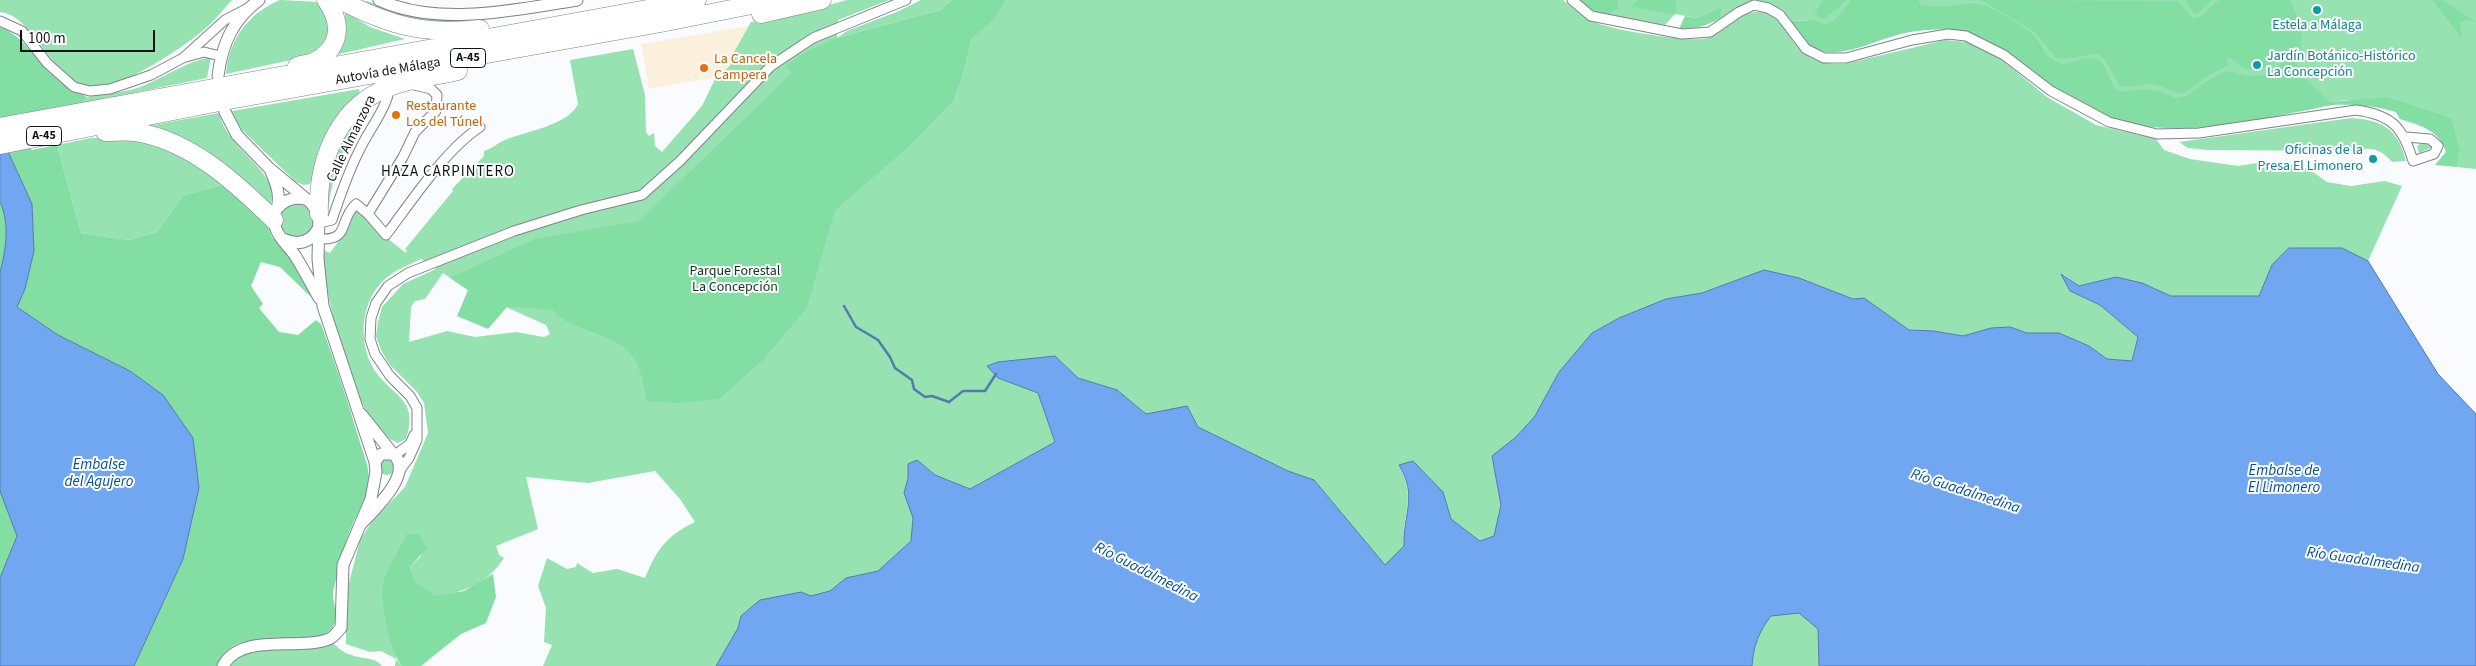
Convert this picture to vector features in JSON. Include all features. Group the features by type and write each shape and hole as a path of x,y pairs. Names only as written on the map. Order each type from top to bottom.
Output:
{"highway":[{"path":"268,80 300,65 310,63 328,52 335,42 338,29 335,12 326,0"},
{"path":"340,0 397,25 424,31 451,32 481,29 510,34"},
{"name":"Autovía de Málaga","path":"0,145 268,80 697,0"},
{"name":"Autovía de Málaga","path":"0,127 86,125 652,25 777,0"},
{"path":"319,226 318,193 322,170 336,133 361,104 390,87 411,81 705,25 822,0"},
{"path":"86,125 155,136 207,162 275,215"}],"street":[{"path":"183,58 225,20 259,0"},
{"path":"378,0 425,13 492,13 577,0"},
{"path":"269,168 278,187 279,199 275,215 275,227 311,281 323,306 376,467 386,479 398,473 409,458 417,440 418,425 417,408 410,396 390,376 375,354 370,339 371,318 376,302 388,286 408,273 514,230 642,194 680,161 771,66 813,38 906,0"},
{"path":"1572,0 1591,16 1682,34 1710,32 1739,12 1754,5 1768,8 1780,16 1806,49 1824,58 1846,58 1912,40 1948,34 1966,36 2004,55 2051,91 2109,122 2157,134 2199,133 2356,110 2375,112 2388,119 2406,138"},
{"path":"218,76 220,56 228,33 246,9"},
{"path":"0,22 22,31 46,63 74,87 90,92 110,89 151,75 183,58 204,52 220,56"},
{"path":"368,214 403,157 415,132 436,111 437,95 432,89 414,85 411,81"},
{"name":"Calle Almanzora","path":"319,226 332,220 343,186 360,148 388,100 390,87"},
{"path":"225,112 237,135 269,168 316,208 319,226 323,306"},
{"path":"319,226 333,240 339,236 351,208 356,204 368,214 386,235 439,166 472,132 480,127"},
{"path":"275,215 286,200 292,198 306,199"},
{"path":"283,239 296,244 303,243 314,235 319,226"},
{"path":"357,408 400,462 393,488 361,524"},
{"path":"223,666 227,657 254,646 309,643 333,636 341,628 343,565 371,499 376,467 381,454 394,454 410,444 418,425"}],"shaded area":[{"path":"749,26 734,52 735,60 719,77 649,89 641,44"}],"green space":[{"path":"0,0 232,0 217,17 189,41 139,73 102,86 86,87 73,83 64,75 30,31 20,22 11,15 0,12"},
{"path":"280,0 319,2 332,27 325,45 315,55 226,74 231,50 242,29 259,12"},
{"path":"352,0 370,2 416,17 446,19 477,18 476,23 419,23"},
{"name":"Parque Forestal La Concepción","path":"847,0 889,0 838,20 836,38 954,100 962,79 972,38 968,0 1563,0 1586,18 1603,25 1651,35 1685,39 1707,38 1715,35 1742,16 1756,12 1765,13 1775,18 1782,25 1802,51 1812,58 1825,63 1844,64 1945,40 1967,42 2001,59 2047,97 2096,125 2156,139 2164,150 2190,159 2238,166 2263,162 2295,165 2309,169 2327,182 2351,186 2385,181 2402,186 2368,261 2342,248 2272,265 2259,296 2171,296 2142,283 2116,277 2079,287 2063,274 2070,291 2100,305 2138,337 2132,361 2107,359 2089,346 2059,333 2027,333 2010,327 1991,328 1963,336 1934,331 1909,330 1864,298 1853,299 1799,278 1764,270 1702,293 1666,299 1619,318 1592,333 1559,372 1535,416 1516,437 1492,456 1501,505 1494,536 1481,541 1451,519 1443,492 1413,461 1399,465 1404,477 1408,497 1404,546 1385,565 1314,480 1288,471 1198,427 1187,407 1146,414 1117,390 1078,378 1055,356 998,378 1038,393 1055,442 970,489 935,475 917,460 904,493 914,518 911,541 878,571 846,578 830,591 741,616 738,628 716,666 543,666 552,645 544,642 546,608 538,586 547,558 567,569 576,567 577,563 593,573 617,569 645,578 658,551 664,544 685,527 695,522 680,499 655,471 588,483 526,477 538,529 496,546 499,555 504,558 497,567 482,581 456,592 435,597 415,581 410,567 421,556 407,534 396,659 381,651 370,652 346,644 346,595 360,540 373,520 405,487 428,433 424,403 417,392 389,364 381,350 376,336 378,322 382,307 403,284 436,269 421,259 393,273 376,290 366,313 364,339 371,364 378,375 404,402 410,417 406,439 398,443 382,432 367,412 354,386 335,326 323,250 330,253 345,232 356,210 362,210 383,235 406,253 405,249 453,191 452,189 484,156 484,151 505,140 556,123 573,111 578,104 570,60 633,49 645,95 646,132 649,136 654,133 655,146 662,152 702,106 716,77 719,77 735,60 734,52 751,22 789,16","holes":["443,273 468,290 546,325 550,334 544,337 516,332 475,337 447,331 409,342 411,307 415,301 425,299"]},
{"path":"921,0 952,0 940,10 838,38 847,31 899,11"},
{"path":"952,0 1005,0 994,19 972,38 962,79 954,100 906,149 835,210 807,307 765,358 719,399 676,403 647,401 640,371 630,353 612,340 566,321 552,309 507,307 488,329 457,316 468,290 450,278 535,239 639,221 792,73 786,66 806,52 836,38 940,10"},
{"path":"1578,0 1617,0 1618,9 1609,15 1604,14 1592,10"},
{"name":"Jardín Botánico-Histórico La Concepción","path":"1592,0 2476,0 2476,169 2457,167 2460,152 2446,152 2439,138 2434,133 2422,126 2400,119 2396,112 2368,103 2346,100 2151,125 1962,13 1852,38 1806,20 1791,21 1774,9 1766,6 1758,5 1740,8 1721,18 1722,6 1697,18 1675,14 1665,25 1609,15 1618,9"},
{"path":"1638,0 1676,0 1676,12 1675,14 1631,7"},
{"path":"1824,0 1846,0 1823,19 1814,14"},
{"path":"1851,0 1918,0 1920,4 1936,7 1968,4 1984,5 2026,29 2036,38 2047,55 2055,61 2062,64 2094,58 2103,64 2115,89 2121,92 2144,89 2158,91 2176,98 2187,96 2204,83 2226,71 2258,76 2272,71 2292,57 2298,57 2297,70 2329,102 2387,97 2451,118 2460,152 2457,167 2435,165 2446,152 2439,138 2428,130 2400,119 2396,112 2388,110 2364,106 2332,105 2219,126 2196,128 2152,127 2115,119 2080,103 2045,82 2008,53 1981,38 1967,33 1951,30 1915,31 1844,51 1829,52 1814,49 1802,39 1791,21 1814,20 1826,25 1837,18"},
{"path":"1981,0 2178,1 2193,19 2200,17 2219,0 2289,0 2295,11 2302,37 2300,50 2286,54 2262,69 2244,68 2228,57 2226,63 2229,64 2227,66 2204,78 2181,94 2151,84 2126,87 2119,85 2111,69 2099,55 2056,58 2035,32"},
{"path":"2185,0 2212,0 2198,13 2194,14"},
{"path":"2432,0 2442,0 2476,22 2466,20 2460,23 2462,38"},
{"path":"1722,6 1721,18 1701,26 1679,29 1685,16 1697,18"},
{"path":"345,12 370,27 405,39 335,55 345,33"},
{"path":"0,27 15,35 53,75 87,97 83,103 26,114 31,150 57,145 81,233 128,240 157,232 183,195 227,184 265,220 272,237 287,252 313,296 311,297 280,267 261,262 251,286 263,304 259,308 279,332 298,335 316,320 321,324 368,469 367,492 346,541 334,588 335,623 326,633 313,639 298,641 266,640 237,644 225,652 217,666 134,666 183,559 199,488 193,439 163,395 130,371 58,335 17,307 25,289 34,251 32,204 0,134"},
{"path":"211,57 207,78 83,103 87,97 137,88 192,62"},
{"path":"359,89 360,95 332,127 323,141 316,158 310,184 304,185 296,182 241,129 232,111"},
{"path":"368,109 341,158 333,181 328,212 326,213 324,178 349,126"},
{"path":"219,113 223,125 230,136 258,167 270,185 272,197 269,210 142,127"},
{"path":"2351,118 2372,121 2388,128 2399,141 2406,161 2392,162 2379,151 2370,149 2354,151 2208,150 2188,148 2179,142"},
{"path":"91,138 135,140 169,148 187,157 227,184 183,195 157,232 128,240 81,233 57,145"},
{"path":"2423,142 2431,146 2431,148 2419,153 2417,146"},
{"path":"0,202 5,219 6,237 0,272"},
{"path":"297,203 309,208 314,220 309,232 297,237 285,232 280,220 285,208"},
{"path":"387,459 393,461 395,467 393,473 387,475 381,473 379,467 381,461"},
{"path":"0,491 17,536 0,578"},
{"path":"407,534 418,534 427,548 410,567 415,581 435,596 464,591 493,574 496,597 486,623 461,634 421,666 402,666 389,637 384,611 384,580"},
{"path":"1799,613 1818,628 1819,666 1752,666 1757,640 1771,616"},
{"path":"327,633 341,650 357,657 378,662 382,666 217,666 224,654 233,646 245,642 314,638"},
{"path":"396,659 402,666 395,666"}],"water":[{"name":"Embalse del Agujero","path":"0,134 32,204 34,251 25,289 17,307 58,335 130,371 163,395 193,438 199,488 183,559 134,666 0,666 0,578 17,536 0,491 0,272 4,255 6,228 0,202"},
{"name":"Embalse de El Limonero","path":"2289,248 2342,248 2368,261 2438,374 2476,414 2476,666 1819,666 1818,629 1799,613 1771,616 1757,640 1752,666 716,666 738,628 741,616 760,600 801,592 811,596 830,591 846,578 878,571 911,541 913,518 904,493 908,478 908,464 917,460 935,475 970,489 1055,442 1038,393 998,378 987,366 998,362 1055,356 1078,378 1117,390 1146,414 1187,406 1198,427 1288,471 1314,480 1385,565 1404,546 1409,496 1405,476 1399,465 1413,461 1443,492 1451,519 1480,541 1494,536 1501,505 1492,456 1516,437 1535,416 1559,372 1592,333 1619,318 1666,299 1702,293 1764,270 1799,278 1853,299 1864,298 1909,330 1934,331 1963,336 1991,328 2010,327 2027,333 2059,333 2089,346 2107,359 2132,361 2138,337 2100,305 2070,291 2061,274 2079,286 2116,277 2142,283 2171,296 2259,296 2272,265"}],"waterway":[{"path":"844,306 856,327 878,340 895,368 912,380 914,389 925,397 932,396 949,402 963,391 985,391 996,374"}],"place":[{"name":"Estela a Málaga","path":"2317,10"},
{"name":"Jardín Botánico-Histórico La Concepción","path":"2257,65"},
{"name":"La Cancela Campera","path":"704,68"},
{"name":"Restaurante Los del Túnel","path":"396,115"},
{"name":"Oficinas de la Presa El Limonero","path":"2373,159"}],"district":[{"name":"HAZA CARPINTERO","path":"448,173"}],"water label":[{"name":"Río Guadalmedina","path":"1965,492"},
{"name":"Río Guadalmedina","path":"2363,561"},
{"name":"Río Guadalmedina","path":"1146,573"}]}
